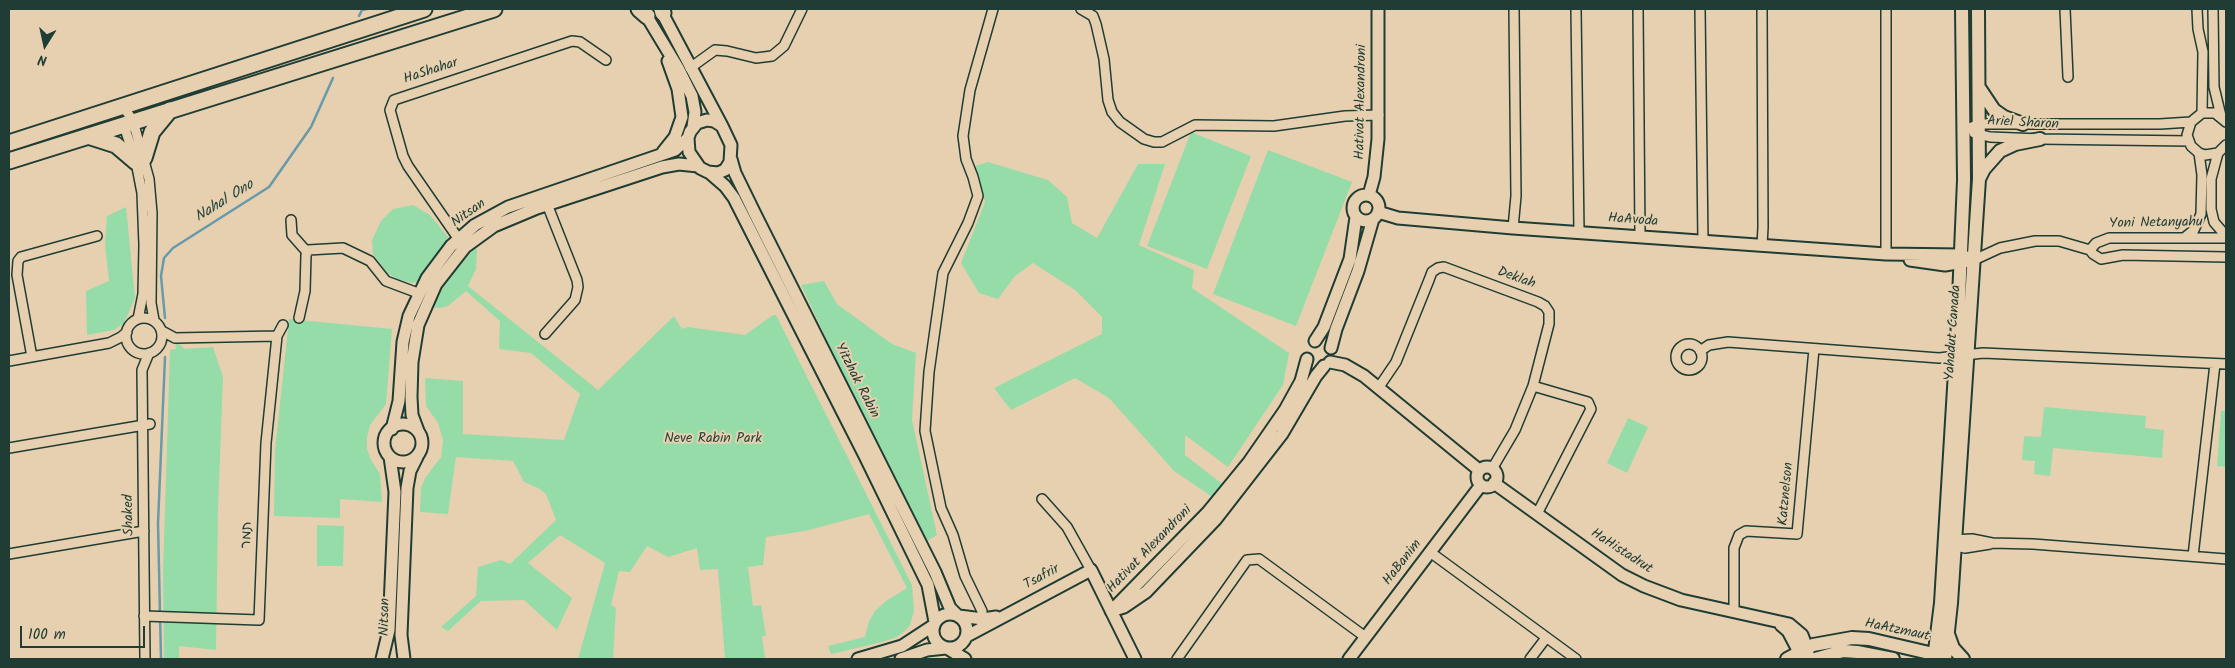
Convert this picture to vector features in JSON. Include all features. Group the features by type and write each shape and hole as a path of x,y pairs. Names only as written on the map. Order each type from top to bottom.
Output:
{"main road":[{"path":"9,143 424,9"},
{"path":"9,161 494,9"},
{"name":"Yahadut Canada","path":"1962,9 1964,130 1960,259 1962,355"},
{"name":"Yahadut Canada","path":"1942,658 1962,355 1974,260 1979,179 1978,9"},
{"path":"1979,86 1984,97 1994,110 2004,117 2022,124"},
{"path":"86,136 116,145 140,160 152,132 171,109"},
{"path":"1979,179 1988,164 2000,152 2015,144 2040,139"},
{"name":"Yahadut Canada","path":"1942,658 1948,634 1951,542"},
{"path":"1948,634 1954,648 1963,659"},
{"name":"HaAtzmaut","path":"1787,659 1805,655 1824,642 1852,638 1869,639 1942,658"},
{"name":"HaAtzmaut","path":"1815,659 1843,651 1894,659"}],"street":[{"path":"690,68 716,50 756,58 772,56 784,46 802,9"},
{"path":"982,623 982,611 965,576 953,535 941,508 925,431 929,372 944,273 968,223 978,196 966,159 963,136 970,90 993,9"},
{"path":"1081,9 1093,16 1096,24 1104,60 1108,100 1112,112 1120,122 1144,140 1162,142 1196,125 1274,126 1345,116 1379,115"},
{"path":"1513,228 1516,196 1514,9"},
{"path":"1576,9 1579,232"},
{"path":"1638,9 1640,237"},
{"path":"1700,9 1703,241"},
{"path":"1762,9 1764,228 1762,246"},
{"path":"1886,9 1886,254"},
{"path":"2066,9 2068,77"},
{"path":"2197,9 2203,52 2202,113"},
{"path":"2213,9 2214,87 2225,120"},
{"path":"643,11 692,96 695,112 693,127 688,138 690,152 698,166 710,173 718,173 726,170 731,159 731,145 690,68 664,11"},
{"name":"Hativat Alexandroni","path":"1369,195 1376,165 1379,115 1378,13"},
{"path":"658,156 675,138 680,124 682,109 678,89 659,36"},
{"name":"HaShahar","path":"462,243 413,176 403,156 390,110 394,100 572,41 580,42 606,60"},
{"path":"123,106 152,196 151,303 154,320 162,331 175,338"},
{"path":"2184,238 2194,230 2201,214 2202,175 2199,153 2189,142 2188,128 2191,122 2202,113 2208,112 2225,120"},
{"path":"693,127 707,120 718,123 723,127"},
{"name":"Ariel Sharon","path":"1964,130 1980,130 2022,124 2160,124 2191,122"},
{"name":"Ariel Sharon","path":"1980,130 2040,139 2189,142"},
{"name":"Nitsan","path":"392,429 399,401 405,330 418,293 436,265 489,217 515,204 658,156 680,147 688,138"},
{"path":"2199,153 2212,155 2218,153 2226,145"},
{"path":"2218,153 2211,179 2211,209 2214,222 2226,237"},
{"name":"Yitzhak Rabin","path":"731,159 735,173 935,572 950,608 958,616"},
{"path":"138,319 143,294 144,245 140,160"},
{"name":"Nitsan","path":"418,432 412,415 411,397 412,362 418,325 436,284 462,243 499,224 547,204 662,167 679,164 698,166"},
{"name":"Yitzhak Rabin","path":"710,173 726,186 734,198 865,456 924,576 930,593 935,623"},
{"path":"1329,357 1316,367 1307,359 1306,351 1324,327 1350,259 1356,217 1352,208 1354,200 1361,195 1369,195 1378,203 1375,215 1364,221 1356,217"},
{"path":"545,334 574,300 578,287 577,280 547,204"},
{"name":"Hativat Alexandroni","path":"1111,611 1124,607 1146,592 1216,519 1242,488 1282,434 1329,357 1336,329 1358,271 1375,215"},
{"name":"HaAvoda","path":"1375,215 1513,228 1974,260"},
{"path":"291,220 292,235 307,252 305,291 299,318"},
{"path":"32,357 17,276 18,261 21,257 97,236"},
{"name":"Yoni Netanyahu","path":"2090,250 2096,243 2108,238 2226,237"},
{"path":"1974,260 2000,248 2035,241 2059,242 2090,250 2101,259 2122,255 2226,257"},
{"path":"307,252 308,250 343,248 370,261 379,275 386,281 418,293"},
{"name":"Deklah","path":"1379,387 1391,370 1402,348 1432,272 1438,268 1444,268 1545,306 1549,312 1549,324 1532,386 1515,430 1492,469"},
{"path":"133,349 127,337 129,326 138,319 154,320"},
{"name":"תמר","path":"144,616 259,620 266,443 277,336 283,325"},
{"path":"160,343 162,331"},
{"path":"9,361 109,343 127,332"},
{"path":"109,343 149,353 160,343 175,338 277,336"},
{"path":"1314,341 1322,341 1329,357 1364,376 1379,387 1480,470"},
{"path":"1700,350 1728,342 1929,357 1962,355 2226,364"},
{"name":"Shaked","path":"133,349 142,370 146,424 144,531 145,659"},
{"name":"Katznelson","path":"1734,612 1734,548 1739,536 1746,532 1797,534 1814,349"},
{"name":"Shaked","path":"142,370 149,353"},
{"name":"Hativat Alexandroni","path":"1111,611 1184,539 1234,482 1273,428 1301,381 1307,359"},
{"path":"2193,556 2216,364"},
{"path":"1532,386 1588,402 1591,409 1537,514"},
{"path":"9,448 146,424"},
{"path":"405,425 412,426 418,432 422,442 421,450 417,457 403,462 390,457 384,444 386,437 392,429 405,425"},
{"name":"Nitsan","path":"382,659 389,630 395,492 390,457"},
{"name":"Nitsan","path":"404,659 400,635 406,488 410,471 417,457"},
{"path":"1487,467 1492,469 1496,475 1494,483 1488,486 1481,485 1477,478 1480,470 1487,467"},
{"name":"HaHistadrut","path":"1494,483 1622,575 1644,586 1681,600 1775,621 1796,629 1802,635 1805,655"},
{"name":"HaBanim","path":"1349,659 1364,636 1481,485"},
{"path":"1042,499 1067,527 1092,570 1135,659"},
{"path":"9,554 144,531"},
{"path":"1951,542 1973,547 1992,543 2033,544 2226,559"},
{"path":"1430,552 1576,659"},
{"path":"1177,659 1247,560 1259,559 1364,636"},
{"name":"Tsafrir","path":"966,638 982,623 1007,614 1092,570"},
{"path":"858,659 902,646 946,614 958,616 967,626 966,638 971,659"},
{"name":"Tsafrir","path":"958,616 982,623"},
{"path":"935,623 933,630 935,639 940,645 965,659"},
{"path":"901,659 927,650 958,646 966,638"},
{"path":"1530,659 1546,638"},
{"path":"382,659 394,656 404,659"}],"green space":[{"path":"1191,132 1251,156 1207,269 1147,246"},
{"path":"1268,150 1352,182 1296,326 1213,294"},
{"path":"988,162 1048,180 1067,197 1072,223 1097,238 1138,164 1165,164 1139,245 1194,270 1192,288 1289,353 1283,385 1228,467 1185,435 1185,455 1225,486 1214,498 1174,471 1109,398 1075,378 1011,410 994,388 1102,334 1102,317 1075,290 1033,263 1015,276 998,299 979,293 961,263 985,202 975,166"},
{"path":"413,205 430,215 448,237 434,264 419,281 413,283 399,280 387,273 373,254 372,240 381,221 393,209"},
{"path":"126,207 135,298 124,323 114,330 87,335 86,291 109,281 105,243 107,216"},
{"name":"Neve Rabin Park","path":"476,246 476,269 468,286 598,390 674,316 682,329 688,327 745,335 773,315 776,315 912,585 914,611 910,625 906,630 897,637 882,642 831,654 828,646 865,637 869,621 875,611 886,601 907,588 869,514 805,531 766,537 763,565 748,567 753,606 761,605 766,636 762,636 765,658 725,659 718,569 700,570 697,548 668,557 647,546 630,572 619,571 611,605 616,608 613,659 578,659 605,563 560,535 528,563 572,598 557,630 524,600 481,601 448,631 441,627 476,596 478,567 501,560 510,564 556,520 546,494 524,482 513,461 456,457 448,514 420,512 421,488 425,478 441,457 443,440 438,423 426,406 425,378 463,381 463,434 564,440 580,394 531,353 499,349 500,321 466,291 448,306 433,307 444,285"},
{"path":"824,281 837,304 892,344 916,353 912,420 937,535 922,544 801,285"},
{"path":"289,319 392,329 386,404 370,425 367,437 367,449 371,460 380,474 382,502 340,499 340,518 274,516 275,450"},
{"path":"175,338 184,349 213,347 223,377 218,511 216,650 179,646 179,659 164,659 163,571 170,350 176,349"},
{"path":"2044,407 2146,416 2145,428 2164,430 2162,458 2053,448 2050,476 2034,474 2035,461 2022,460 2024,436 2041,437"},
{"path":"2221,411 2226,411 2226,467 2217,466"},
{"path":"1628,418 1648,427 1627,473 1607,463"},
{"path":"317,525 344,526 343,566 317,566"}],"waterway":[{"name":"Nahal Ono","path":"359,16 362,10 367,9"},
{"name":"Nahal Ono","path":"165,318 161,276 164,258 173,248 269,187 311,127 333,78"},
{"name":"Nahal Ono","path":"161,659 158,523 165,357"}]}
